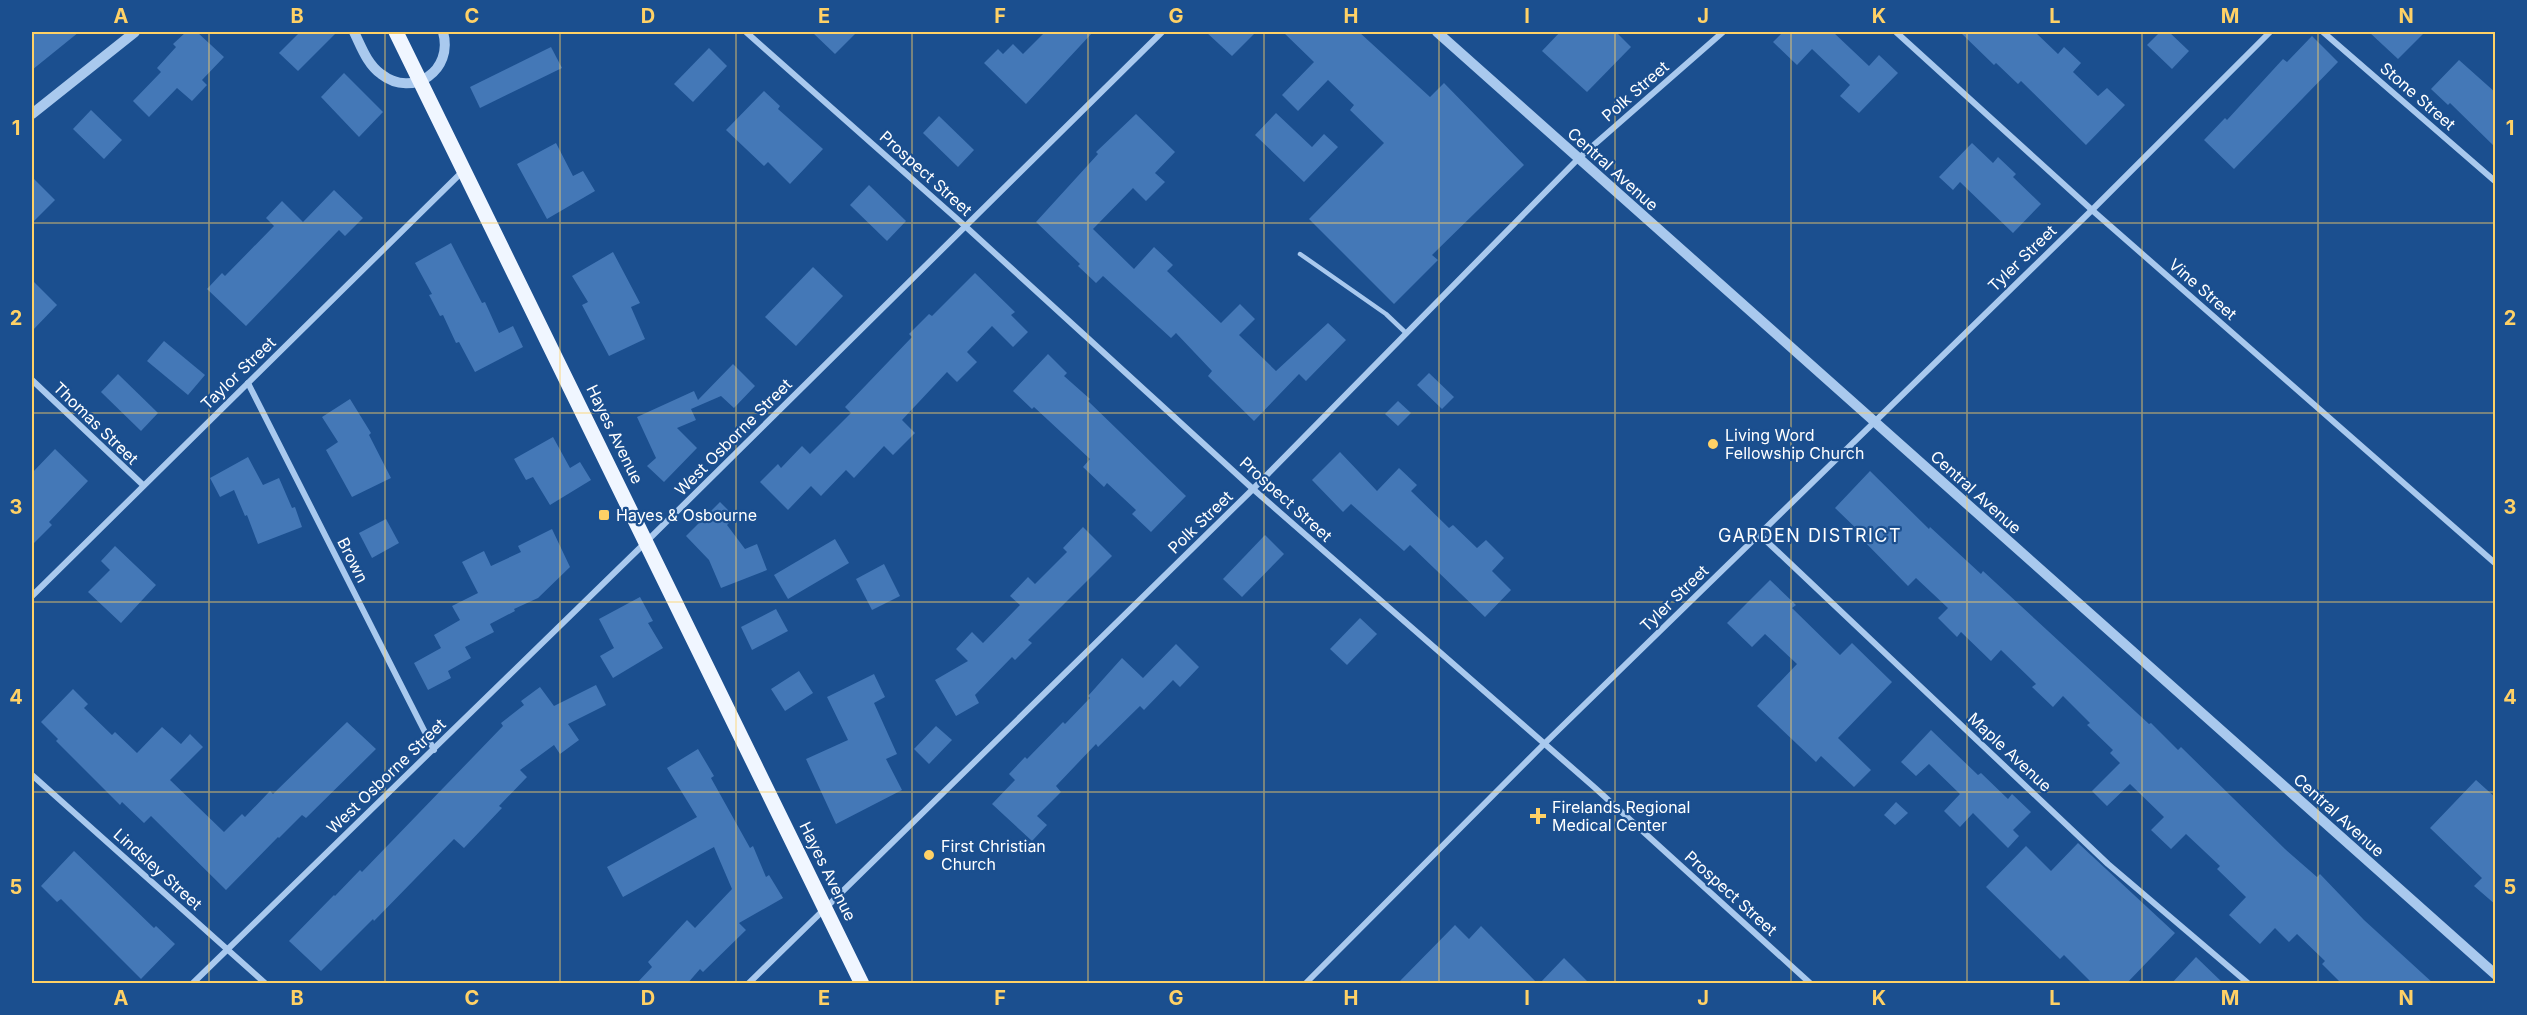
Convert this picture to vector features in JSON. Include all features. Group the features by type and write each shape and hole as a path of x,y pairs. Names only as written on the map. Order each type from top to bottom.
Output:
{"main road":[{"name":"Hayes Avenue","path":"396,32 862,984"}],"street":[{"path":"32,114 135,32"},
{"path":"354,32 366,57 382,76 402,84 422,82 432,74 440,62 445,45 443,32"},
{"name":"Prospect Street","path":"746,32 965,226 1253,489 1594,788 1811,984"},
{"name":"West Osborne Street","path":"192,984 647,541 1162,32"},
{"name":"Central Avenue","path":"1437,32 2496,975"},
{"name":"Polk Street","path":"748,984 1253,489 1579,158 1723,32"},
{"name":"Vine Street","path":"1896,32 2092,210 2496,564"},
{"name":"Tyler Street","path":"1305,984 1543,745 2092,210 2270,32"},
{"name":"Stone Street","path":"2323,32 2496,182"},
{"name":"Taylor Street","path":"32,596 465,170"},
{"name":"Thomas Street","path":"32,380 143,485"},
{"name":"Brown","path":"248,382 434,750"},
{"name":"Maple Avenue","path":"1759,534 2108,864 2249,984"},
{"name":"Lindsley Street","path":"32,775 266,984"}],"lane":[{"path":"1299,254 1386,314 1406,333"}],"building":[{"path":"32,32 79,32 32,70"},
{"path":"186,32 197,32 224,57 202,80 207,85 192,101 177,88 149,117 133,101 161,72 157,68 176,47 173,44"},
{"path":"300,32 337,32 298,71 279,53"},
{"path":"812,32 857,32 835,54"},
{"path":"1045,32 1093,32 1026,104 984,63 998,49 1003,54 1013,44 1023,54"},
{"path":"1206,32 1256,32 1232,56"},
{"path":"1283,32 1359,32 1430,97 1444,83 1524,165 1432,255 1438,260 1394,304 1309,219 1384,143 1350,110 1354,105 1328,80 1298,111 1282,95 1314,62"},
{"path":"1560,32 1616,32 1631,47 1587,92 1542,51"},
{"path":"1783,32 1833,32 1869,66 1879,55 1898,73 1859,113 1840,96 1850,85 1812,49 1797,65 1773,42"},
{"path":"1960,32 2035,32 2058,54 2064,47 2081,63 2073,72 2098,96 2107,88 2125,105 2086,145 2021,81 2018,84 1996,63 1994,65"},
{"path":"2160,32 2169,32 2189,51 2172,69 2147,45"},
{"path":"2369,32 2425,32 2398,59"},
{"path":"2312,36 2338,62 2234,169 2204,140 2225,118 2227,120 2283,59 2287,62"},
{"path":"551,47 562,68 480,108 470,87"},
{"path":"709,48 727,66 693,102 674,84"},
{"path":"2459,60 2496,93 2496,148 2450,103 2448,105 2431,89"},
{"path":"344,73 383,112 359,137 321,97"},
{"path":"764,91 780,106 778,109 823,149 790,184 768,162 764,166 726,130"},
{"path":"91,110 122,140 104,159 73,129"},
{"path":"1276,113 1312,147 1324,134 1338,147 1304,182 1255,135"},
{"path":"1136,114 1175,152 1155,173 1165,182 1146,201 1133,188 1093,229 1134,269 1154,247 1173,265 1167,271 1221,323 1240,304 1255,319 1239,335 1276,371 1328,323 1346,340 1306,381 1299,374 1254,421 1208,376 1212,371 1176,333 1171,338 1103,276 1096,283 1078,266 1080,264 1036,222 1098,154 1096,152"},
{"path":"939,116 974,150 958,167 923,133"},
{"path":"556,143 573,176 583,171 595,191 547,219 517,164"},
{"path":"1972,143 1993,163 1998,157 2016,174 2013,177 2041,204 2013,233 1960,182 1953,190 1939,177"},
{"path":"32,177 55,200 32,223"},
{"path":"869,185 906,221 887,241 850,205"},
{"path":"334,190 363,218 345,236 339,230 246,326 207,289 222,273 225,276 274,226 266,218 282,201 303,222"},
{"path":"451,243 482,303 485,302 499,333 513,326 523,347 475,372 459,342 456,343 443,315 440,316 429,295 432,294 415,263"},
{"path":"613,252 640,303 631,307 645,339 609,356 582,305 588,302 572,276"},
{"path":"813,267 843,296 796,346 765,317"},
{"path":"975,273 1015,312 1011,315 1028,332 1013,347 992,326 967,352 977,362 957,382 947,372 902,420 915,433 893,455 884,446 854,478 846,470 821,496 811,486 788,510 760,482 778,464 781,468 802,446 810,454 851,413 845,407 912,337 909,334 929,314 932,316"},
{"path":"32,280 57,305 32,331"},
{"path":"164,341 205,375 188,395 147,361"},
{"path":"1048,354 1067,373 1064,376 1090,399 1088,401 1186,496 1151,532 1132,514 1136,510 1107,483 1104,487 1083,467 1090,459 1034,407 1032,409 1013,391"},
{"path":"733,364 755,386 734,408 721,396 691,409 696,420 677,428 697,448 664,482 647,466 656,458 637,417 694,391 698,400"},
{"path":"1429,373 1454,397 1442,409 1417,385"},
{"path":"118,374 158,413 141,431 101,392"},
{"path":"350,399 371,433 369,435 391,478 352,497 326,450 338,442 322,417"},
{"path":"1398,401 1411,413 1398,426 1385,414"},
{"path":"553,437 570,468 580,462 591,480 550,505 533,477 526,480 514,459"},
{"path":"55,449 88,481 49,522 52,525 32,545 32,473"},
{"path":"1340,452 1377,491 1399,468 1417,485 1411,491 1449,528 1453,525 1477,548 1486,540 1504,558 1492,571 1511,590 1485,617 1410,545 1404,551 1351,504 1343,512 1312,480"},
{"path":"248,457 263,485 279,478 292,508 295,507 302,527 258,544 234,490 220,497 210,478"},
{"path":"1870,471 1929,529 1930,527 1981,574 1983,571 2178,750 2181,747 2285,849 2317,877 2320,874 2364,920 2434,984 2342,984 2322,964 2325,961 2297,934 2289,942 2275,928 2260,944 2229,915 2246,897 2217,869 2220,866 2186,834 2171,849 2151,830 2164,817 2130,784 2107,806 2092,791 2120,763 2110,753 2113,750 2087,725 2090,723 2063,696 2053,707 2032,687 2036,684 2001,650 1991,661 1961,632 1957,637 1938,618 1948,608 1916,578 1908,586 1861,538 1863,535 1835,508"},
{"path":"720,502 735,517 727,525 745,549 757,544 767,570 721,588 709,560 686,536"},
{"path":"386,519 399,543 372,558 359,533"},
{"path":"1083,527 1112,556 1028,640 1032,643 1015,660 1012,657 975,695 979,703 956,716 935,680 968,661 956,649 972,632 983,643 1020,605 1010,596 1028,577 1035,584 1067,552 1063,548"},
{"path":"552,529 570,567 538,598 490,624 494,632 465,647 471,658 448,671 451,678 428,690 414,663 441,648 434,635 460,620 452,606 478,593 462,562 484,551 491,566 521,552 518,546"},
{"path":"1265,535 1284,554 1242,597 1223,579"},
{"path":"835,539 849,563 788,599 774,575"},
{"path":"115,546 156,585 121,623 88,592 110,570 101,561"},
{"path":"884,564 900,596 872,610 856,579"},
{"path":"1770,580 1796,605 1792,608 1840,655 1852,643 1892,682 1838,738 1871,770 1854,787 1821,756 1816,762 1757,706 1797,664 1765,634 1752,647 1727,623"},
{"path":"640,597 653,621 648,623 663,648 613,678 600,656 614,648 599,619"},
{"path":"776,609 788,631 752,650 741,627"},
{"path":"1360,618 1377,634 1347,665 1330,649"},
{"path":"1176,644 1199,667 1180,687 1173,680 1144,710 1140,706 1098,747 1096,744 1056,786 1061,792 1037,816 1047,825 1032,841 992,804 1015,780 1009,774 1063,722 1065,724 1090,698 1088,696 1122,658 1143,678"},
{"path":"799,671 813,693 785,711 771,689"},
{"path":"874,674 885,697 874,703 897,754 886,759 902,790 836,824 806,759 848,740 827,697"},
{"path":"596,685 606,705 568,724 579,740 560,754 554,745 520,770 527,777 499,806 502,808 464,848 454,839 374,921 373,919 321,971 289,941 360,870 362,872 503,726 501,723 524,705 521,701 540,687 554,706"},
{"path":"73,689 88,704 84,708 112,735 115,732 137,753 162,727 181,744 190,734 203,747 170,780 224,832 242,814 245,817 270,791 273,794 347,722 376,749 306,818 302,815 278,837 226,890 151,816 144,823 122,802 120,805 56,741 58,739 41,722"},
{"path":"936,726 952,740 929,764 914,749"},
{"path":"1931,730 1978,775 1981,773 2008,799 2012,794 2031,812 2013,830 2019,836 2008,848 1973,813 1960,827 1944,811 1960,794 1929,764 1916,776 1901,762"},
{"path":"698,749 714,776 711,778 750,848 753,846 766,877 769,875 783,898 739,923 746,930 703,972 700,969 687,984 636,984 652,967 648,962 687,920 695,928 732,889 714,847 623,897 607,867 697,817 667,768"},
{"path":"2476,780 2496,798 2496,905 2474,886 2482,878 2430,828"},
{"path":"1896,802 1908,813 1895,825 1884,815"},
{"path":"2078,843 2175,933 2126,984 2093,984 2064,955 2060,959 1986,887 2026,846 2051,871"},
{"path":"74,851 154,928 156,926 175,944 141,979 61,899 57,902 41,886"},
{"path":"1455,925 1469,939 1481,926 1538,984 1397,984"},
{"path":"2196,957 2224,984 2171,984"},
{"path":"1564,958 1590,984 1539,984"}],"place":[{"name":"Living Word Fellowship Church","path":"1713,444"},
{"name":"Hayes & Osbourne","path":"604,515"},
{"name":"Firelands Regional Medical Center","path":"1538,816"},
{"name":"First Christian Church","path":"929,855"}],"district":[{"name":"GARDEN DISTRICT","path":"1810,536"}]}
